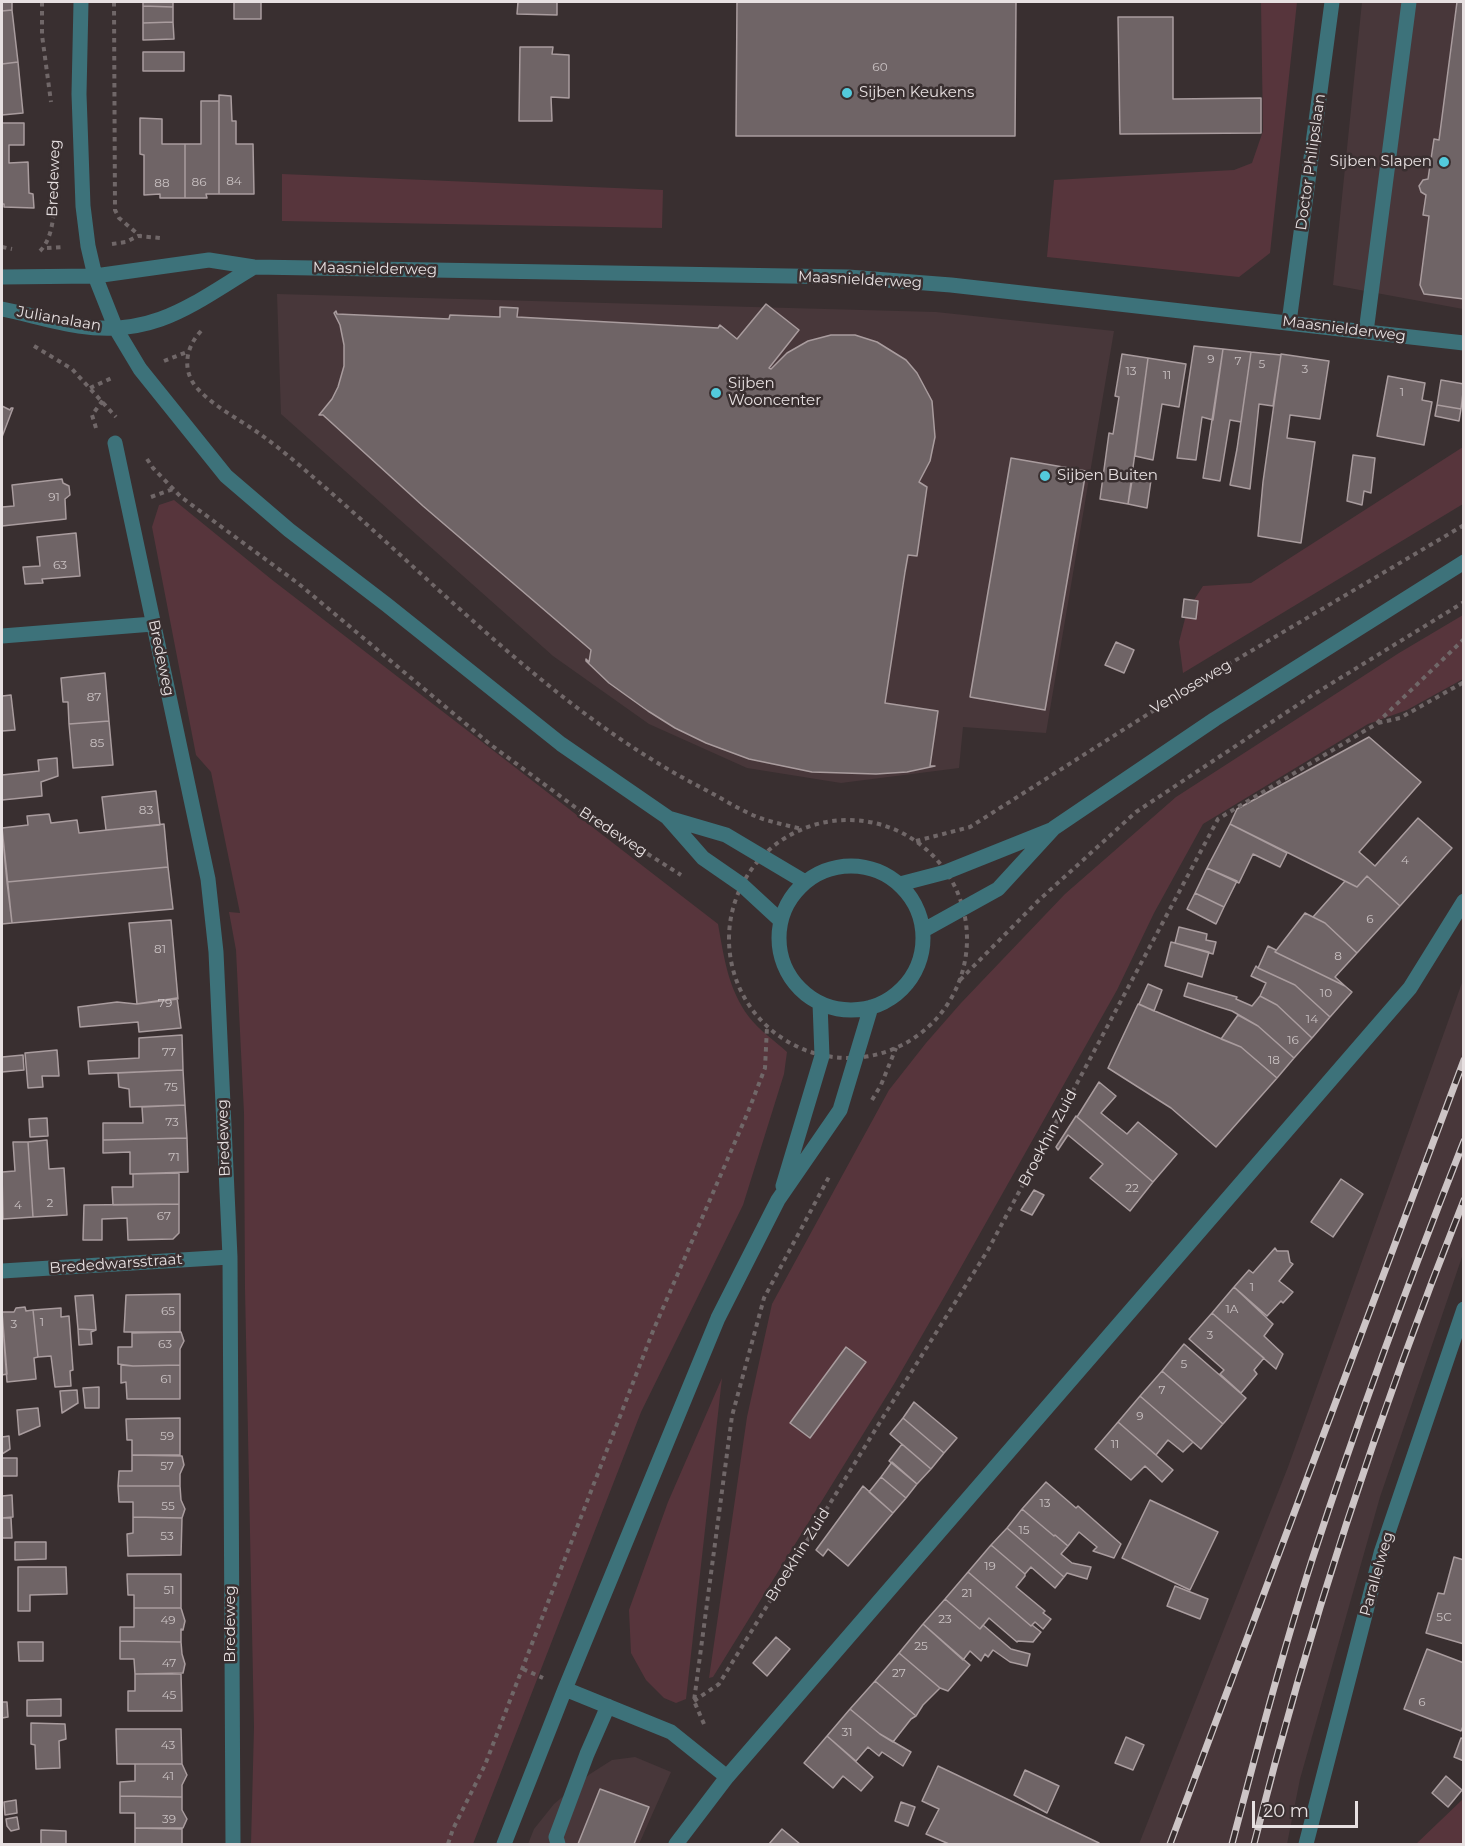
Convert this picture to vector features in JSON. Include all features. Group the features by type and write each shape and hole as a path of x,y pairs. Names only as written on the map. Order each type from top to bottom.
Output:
{"street":[{"name":"Bredeweg","path":"81,2 79,94 83,207 88,246 95,276 116,329 140,369 226,476 289,530 561,744 666,817 703,858 742,885 781,921"},
{"name":"Doctor Philipslaan","path":"1289,322 1332,2"},
{"path":"1366,332 1409,2"},
{"name":"Maasnielderweg","path":"95,276 210,260 254,267 848,277 951,285 1464,343"},
{"path":"116,329 155,322 184,310 254,267"},
{"path":"2,277 95,276"},
{"name":"Julianalaan","path":"2,309 79,326 116,329"},
{"name":"Bredeweg","path":"115,443 209,889 216,952 230,1257 233,1845"},
{"path":"900,884 946,872 1054,828 1215,719 1464,562"},
{"path":"2,636 153,624"},
{"name":"Bredeweg","path":"666,817 726,835 805,882"},
{"path":"924,930 998,889 1054,828"},
{"path":"858,866 880,871 900,884 916,905 924,930 921,957 908,983 897,995 871,1007 845,1010 820,1003 799,987 785,968 779,940 781,921 786,907 805,882 831,868 858,866"},
{"path":"676,1845 727,1777 1410,988 1464,901"},
{"path":"778,1200 822,1056 820,1003"},
{"path":"504,1845 565,1689 718,1318 778,1200 840,1110 871,1007"},
{"name":"Brededwarsstraat","path":"2,1271 230,1257"},
{"name":"Parallelweg","path":"1306,1845 1381,1553 1464,1309"},
{"path":"565,1689 671,1732 727,1777"},
{"path":"558,1845 556,1837 587,1754 608,1706"}],"path":[{"path":"42,2 42,35 52,110"},
{"path":"114,2 115,210 119,218 138,236 153,243 164,267"},
{"name":"Bredeweg","path":"23,276 24,266 43,248 52,227 55,195"},
{"path":"184,310 196,336 187,352 187,362 188,371 197,388 218,406 261,435 311,476 453,603 539,676 607,731 666,769 761,818 802,829 781,841 762,856 742,885 733,908 729,933 730,959 737,984 767,1027 792,1045 822,1056 855,1058 876,1055 896,1048 923,1032 944,1008 959,981 1039,900 1136,812 1311,696 1464,602"},
{"path":"30,315 41,348 72,369 103,400 116,418"},
{"name":"Bredeweg","path":"142,452 153,468 181,497 299,584 490,745 583,813 683,876"},
{"name":"Venloseweg","path":"916,841 970,827 1197,683 1464,525"},
{"name":"Broekhin Zuid","path":"694,1701 719,1684 988,1250 1218,819 1376,724 1464,639"},
{"path":"1376,724 1400,718 1464,682"},
{"path":"448,1845 453,1829 489,1754 653,1331 748,1112 765,1068 767,1027"},
{"path":"869,1106 881,1085 896,1048"},
{"path":"708,1734 694,1701 732,1416 764,1298 835,1166"}],"shaded area":[{"path":"1261,2 1297,2 1270,253 1239,277 1047,257 1054,180 1234,170 1252,163 1263,131"},
{"path":"1362,2 1463,2 1463,309 1333,285"},
{"path":"282,174 663,190 662,228 282,221"},
{"path":"277,294 936,312 1114,331 1046,733 963,727 959,768 841,783 747,768 649,724 553,656 281,414"},
{"path":"1463,447 1463,504 1183,673 1179,642 1187,611 1203,586 1251,583"},
{"path":"174,500 271,579 718,924 722,949 736,995 757,1026 787,1052 784,1074 743,1205 641,1412 473,1844 251,1844 254,1727 245,1289 244,1113 236,950 229,912 240,913 211,772 196,755 152,527 159,505"},
{"path":"1463,615 1463,679 1407,710 1368,724 1203,824 1154,913 1117,990 894,1384 713,1677 709,1678 747,1417 772,1304 889,1090 961,1003 1065,894 1176,797 1399,653"},
{"path":"1463,980 1463,1254 1380,1497 1300,1779 1287,1844 1139,1844 1288,1467"},
{"path":"722,1378 686,1699 676,1703 664,1698 646,1680 631,1653 629,1610 668,1502"},
{"path":"635,1757 671,1772 639,1844 528,1844 534,1829 554,1804 590,1774 612,1760"},
{"path":"1463,1799 1463,1844 1416,1844"}],"building":[{"path":"2,2 12,2 12,10 2,11"},
{"path":"143,2 173,2 173,7 143,6"},
{"path":"234,2 261,2 261,19 234,19"},
{"path":"518,2 557,2 557,15 517,14"},
{"path":"737,2 1016,2 1015,136 736,136"},
{"path":"1457,2 1464,2 1464,299 1424,294 1420,285 1429,216 1423,215 1426,195 1421,192 1419,186 1423,180 1428,179 1434,139 1439,140"},
{"path":"143,6 173,7 173,22 143,23"},
{"path":"12,10 18,62 2,64 2,11"},
{"path":"1118,17 1173,17 1173,99 1261,98 1261,133 1120,134"},
{"path":"173,22 174,39 143,40 143,23"},
{"path":"520,47 553,47 552,54 569,55 569,98 551,97 552,121 519,121"},
{"path":"143,52 184,52 184,71 143,71"},
{"path":"18,62 23,113 2,115 2,64"},
{"path":"219,95 231,96 232,121 236,121 236,144 253,144 254,194 219,194"},
{"path":"201,101 219,101 219,194 206,194 207,198 185,198 185,144 201,144"},
{"path":"140,118 162,119 162,144 185,144 185,198 160,198 160,194 144,195 144,155 140,154"},
{"path":"2,123 24,123 24,145 9,145 9,163 28,162 29,193 33,194 34,208 4,207 2,204"},
{"path":"766,304 799,330 769,368 771,369 787,353 808,341 831,335 855,335 877,342 906,360 917,373 932,401 935,437 930,461 919,482 927,487 917,556 908,555 885,703 938,711 930,766 935,766 907,772 876,774 812,772 749,759 706,743 675,728 609,683 586,661 586,659 589,662 591,650 423,506 323,415 319,415 332,399 344,366 344,345 340,325 334,313 336,311 337,314 449,319 450,315 500,317 500,307 518,308 517,317 718,328 720,325 737,339"},
{"path":"1194,346 1223,349 1213,420 1202,417 1196,460 1177,458"},
{"path":"1223,349 1251,352 1241,422 1230,420 1220,481 1203,478"},
{"path":"1251,352 1281,355 1273,406 1259,404 1250,489 1230,485"},
{"path":"1122,354 1148,358 1128,504 1100,499 1109,433 1113,434 1119,397 1115,396"},
{"path":"1281,354 1329,361 1320,419 1290,415 1287,438 1315,442 1301,543 1258,536 1263,482"},
{"path":"1148,358 1186,364 1179,407 1162,404 1153,460 1135,456"},
{"path":"1388,376 1425,383 1422,400 1432,402 1424,445 1377,436"},
{"path":"1441,380 1464,384 1461,409 1437,405"},
{"path":"1437,405 1461,409 1459,421 1435,416"},
{"path":"2,406 10,410 13,408 2,437"},
{"path":"1353,455 1375,458 1371,493 1364,491 1362,505 1347,501"},
{"path":"1011,458 1086,471 1045,710 970,697"},
{"path":"1133,475 1151,480 1147,508 1128,504"},
{"path":"62,479 63,483 69,486 70,495 65,499 66,519 2,526 2,507 14,506 12,485"},
{"path":"76,533 80,576 42,579 43,583 25,584 23,567 40,566 37,537"},
{"path":"1184,599 1198,601 1196,619 1182,617"},
{"path":"1116,642 1134,650 1124,673 1105,665"},
{"path":"105,673 109,721 69,724 68,702 63,702 61,678"},
{"path":"11,695 15,730 2,731 2,696"},
{"path":"109,721 113,765 73,768 69,724"},
{"path":"1369,737 1421,782 1359,852 1375,866 1418,818 1452,848 1400,906 1367,876 1357,887 1230,824 1237,809"},
{"path":"57,758 58,776 41,782 42,796 2,800 2,775 39,771 38,760"},
{"path":"156,791 160,825 106,830 102,797"},
{"path":"49,814 51,823 77,820 79,833 164,824 168,867 7,882 2,828 28,825 27,816"},
{"path":"1230,824 1287,853 1280,867 1253,854 1239,883 1207,868"},
{"path":"2,828 12,923 2,924"},
{"path":"168,867 173,909 12,923 7,882"},
{"path":"1207,868 1237,881 1224,907 1195,893"},
{"path":"1367,876 1400,906 1357,953 1325,923 1313,917 1345,881 1357,887"},
{"path":"1195,893 1224,907 1216,924 1187,909"},
{"path":"1305,913 1325,923 1357,953 1335,977 1345,986 1275,952"},
{"path":"171,920 178,999 137,1004 129,923"},
{"path":"1179,927 1207,934 1206,940 1216,942 1213,954 1175,943"},
{"path":"1171,942 1209,952 1202,977 1165,966"},
{"path":"1268,946 1276,950 1275,952 1345,986 1352,992 1330,1017 1295,985 1258,968"},
{"path":"1256,966 1295,985 1330,1017 1312,1038 1277,1005 1260,996 1266,983 1251,976"},
{"path":"1188,983 1237,997 1236,999 1252,1006 1260,996 1277,1005 1312,1038 1294,1058 1258,1026 1232,1011 1184,996"},
{"path":"1148,984 1162,990 1154,1011 1139,1004"},
{"path":"177,998 181,1028 139,1032 138,1022 80,1027 78,1007 117,1002 136,1004"},
{"path":"1138,1004 1241,1047 1277,1078 1216,1147 1171,1108 1108,1068"},
{"path":"1238,1015 1258,1026 1294,1058 1277,1078 1241,1047 1221,1039"},
{"path":"182,1035 183,1070 89,1074 88,1061 139,1058 139,1038"},
{"path":"57,1050 59,1076 42,1076 43,1087 28,1088 25,1053"},
{"path":"23,1055 24,1070 2,1072 2,1057"},
{"path":"183,1070 185,1105 130,1107 129,1089 119,1087 118,1073"},
{"path":"1099,1082 1116,1096 1101,1113 1127,1134 1138,1122 1177,1154 1153,1182 1077,1117"},
{"path":"185,1105 187,1138 103,1140 103,1123 143,1123 142,1107"},
{"path":"1076,1116 1153,1182 1130,1211 1090,1178 1103,1164 1068,1135 1058,1150 1056,1147"},
{"path":"47,1118 48,1136 30,1137 29,1119"},
{"path":"187,1138 188,1172 130,1174 130,1152 103,1153 103,1140"},
{"path":"47,1140 49,1169 64,1168 67,1215 33,1217 28,1142"},
{"path":"13,1142 28,1142 33,1217 3,1219 2,1172 15,1171"},
{"path":"179,1173 179,1204 113,1205 112,1187 133,1187 133,1174"},
{"path":"1341,1179 1363,1194 1333,1237 1311,1222"},
{"path":"1034,1190 1044,1195 1032,1215 1021,1210"},
{"path":"179,1204 179,1233 173,1239 128,1240 127,1218 102,1219 102,1240 83,1240 84,1205"},
{"path":"1275,1248 1277,1251 1288,1251 1290,1262 1293,1264 1279,1281 1293,1292 1267,1316 1234,1287 1249,1270 1253,1273"},
{"path":"1234,1287 1273,1324 1264,1336 1283,1354 1276,1369 1212,1313"},
{"path":"180,1294 180,1332 124,1332 126,1295"},
{"path":"93,1295 96,1330 78,1329 75,1296"},
{"path":"25,1307 26,1311 33,1310 38,1357 34,1358 36,1379 7,1382 2,1312 14,1312 16,1308"},
{"path":"61,1308 61,1317 69,1316 73,1370 70,1371 71,1386 55,1387 51,1356 38,1357 33,1310"},
{"path":"2,1312 7,1374 2,1375"},
{"path":"1212,1313 1264,1358 1254,1370 1257,1374 1241,1393 1220,1374 1224,1370 1189,1339"},
{"path":"78,1329 96,1330 91,1332 92,1344 79,1345"},
{"path":"181,1332 184,1341 180,1349 180,1365 118,1364 118,1347 132,1347 132,1333"},
{"path":"1184,1344 1246,1398 1223,1424 1162,1371"},
{"path":"846,1347 866,1362 810,1438 790,1423"},
{"path":"121,1365 180,1365 180,1399 127,1399 126,1382 121,1383"},
{"path":"1162,1371 1223,1424 1201,1449 1140,1396"},
{"path":"99,1387 99,1408 85,1408 83,1388"},
{"path":"77,1390 78,1403 62,1413 60,1391"},
{"path":"1140,1396 1193,1442 1183,1452 1168,1440 1156,1455 1118,1422"},
{"path":"914,1402 957,1438 944,1453 903,1418"},
{"path":"38,1408 40,1426 19,1435 17,1410"},
{"path":"180,1418 180,1455 132,1455 132,1440 127,1440 126,1419"},
{"path":"903,1418 944,1453 931,1469 890,1434"},
{"path":"1118,1422 1173,1470 1162,1482 1145,1466 1131,1480 1095,1449"},
{"path":"9,1436 10,1449 2,1454 2,1437"},
{"path":"902,1444 931,1469 917,1484 889,1461"},
{"path":"132,1455 182,1456 184,1465 180,1474 180,1486 118,1486 119,1471 132,1471"},
{"path":"2,1458 17,1458 17,1476 2,1476"},
{"path":"892,1462 917,1484 906,1498 881,1477"},
{"path":"881,1477 906,1498 893,1513 869,1492"},
{"path":"1046,1482 1076,1508 1078,1506 1121,1544 1114,1558 1093,1551 1097,1547 1079,1532 1068,1546 1022,1509"},
{"path":"118,1486 180,1486 181,1500 185,1509 182,1518 133,1517 133,1502 119,1502"},
{"path":"863,1486 893,1513 848,1566 828,1549 823,1556 816,1550"},
{"path":"12,1495 13,1517 2,1518 2,1496"},
{"path":"1150,1500 1218,1532 1190,1590 1122,1558"},
{"path":"1022,1509 1068,1546 1061,1554 1072,1563 1091,1567 1087,1579 1067,1573 1064,1577 1007,1528"},
{"path":"133,1517 182,1518 181,1555 128,1556 127,1534 133,1533"},
{"path":"2,1518 11,1518 12,1538 2,1538"},
{"path":"1007,1528 1064,1577 1055,1588 1031,1567 1025,1574 991,1545"},
{"path":"15,1542 46,1542 46,1559 15,1560"},
{"path":"991,1545 1025,1574 1016,1587 1045,1611 1043,1613 1051,1619 1043,1629 1035,1622 1031,1626 968,1572"},
{"path":"1454,1557 1464,1560 1464,1644 1426,1633 1438,1593 1444,1594"},
{"path":"18,1567 66,1567 67,1594 30,1595 30,1611 18,1611"},
{"path":"968,1572 1041,1632 1033,1642 1017,1642 989,1618 980,1629 945,1599"},
{"path":"127,1574 181,1574 181,1608 134,1608 134,1595 128,1595"},
{"path":"1175,1586 1208,1599 1200,1619 1167,1606"},
{"path":"945,1599 980,1629 983,1625 1011,1649 1030,1654 1027,1666 1010,1662 993,1650 988,1657 985,1654 981,1661 970,1651 963,1660 923,1624"},
{"path":"134,1608 181,1608 185,1621 183,1630 181,1629 181,1642 120,1641 120,1627 134,1627"},
{"path":"923,1624 970,1665 948,1691 940,1688 899,1653"},
{"path":"776,1637 790,1649 767,1676 753,1663"},
{"path":"120,1641 181,1642 185,1664 183,1673 135,1674 134,1659 120,1659"},
{"path":"18,1642 43,1642 43,1661 19,1661"},
{"path":"1427,1649 1464,1663 1464,1724 1461,1731 1404,1709"},
{"path":"899,1653 940,1688 923,1705 916,1716 875,1681"},
{"path":"135,1674 181,1674 182,1711 128,1711 128,1691 135,1691"},
{"path":"875,1681 916,1716 893,1742 850,1709"},
{"path":"61,1699 61,1716 27,1716 27,1700"},
{"path":"2,1702 7,1702 8,1717 2,1718"},
{"path":"850,1709 880,1734 911,1752 903,1766 882,1752 879,1756 868,1747 856,1761 827,1736"},
{"path":"31,1723 65,1724 66,1739 59,1741 60,1768 36,1769 35,1745 31,1744"},
{"path":"116,1729 181,1729 182,1764 117,1764"},
{"path":"827,1736 873,1777 861,1791 843,1776 833,1788 804,1763"},
{"path":"1126,1737 1144,1745 1133,1770 1115,1763"},
{"path":"1461,1738 1464,1739 1464,1761 1454,1757"},
{"path":"135,1764 182,1764 187,1775 182,1785 182,1797 120,1796 120,1782 135,1781"},
{"path":"938,1766 1099,1844 949,1844 926,1834 939,1809 922,1801"},
{"path":"1025,1770 1059,1786 1047,1813 1014,1795"},
{"path":"1446,1776 1462,1790 1448,1807 1432,1793"},
{"path":"600,1789 649,1807 634,1844 578,1844"},
{"path":"120,1796 182,1797 182,1810 187,1819 183,1828 135,1828 135,1813 120,1813"},
{"path":"16,1800 17,1813 5,1815 4,1802"},
{"path":"901,1802 915,1807 908,1826 895,1821"},
{"path":"17,1817 19,1829 11,1831 6,1819"},
{"path":"135,1828 182,1829 182,1844 135,1844"},
{"path":"782,1829 800,1844 769,1844"},
{"path":"41,1830 66,1831 66,1844 41,1844"}],"railway":[{"path":"1170,1844 1464,1060"},
{"path":"1232,1844 1260,1737 1312,1560 1385,1350 1464,1141"},
{"path":"1254,1844 1298,1681 1348,1519 1403,1358 1464,1200"}],"place":[{"name":"Sijben Keukens","path":"847,93"},
{"name":"Sijben Slapen","path":"1444,162"},
{"name":"Sijben Wooncenter","path":"716,393"},
{"name":"Sijben Buiten","path":"1045,476"}]}
